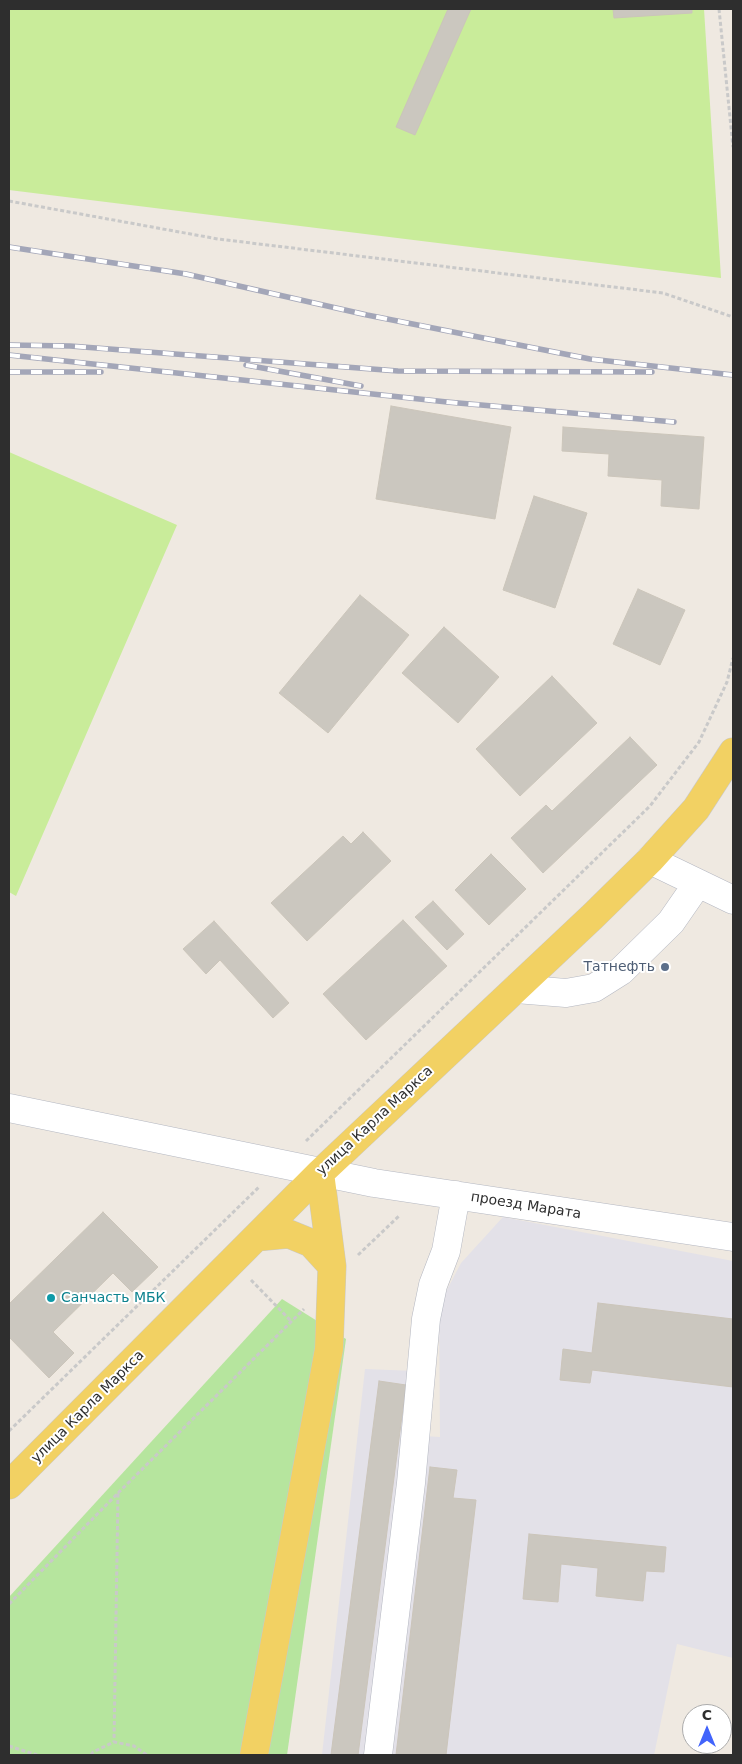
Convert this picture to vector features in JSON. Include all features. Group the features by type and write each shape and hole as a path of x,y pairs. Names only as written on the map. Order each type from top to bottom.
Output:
{"main road":[{"name":"улица Карла Маркса","path":"9,1485 320,1173 650,860 696,809 733,752"},
{"path":"254,1755 329,1349 332,1274 320,1173"},
{"path":"257,1237 289,1234 311,1243 332,1274"}],"street":[{"path":"650,860 733,900"},
{"path":"516,989 566,993 594,988 620,972 671,922 698,883"},
{"name":"проезд Марата","path":"9,1108 320,1173 733,1237"},
{"path":"378,1755 411,1483 426,1319 433,1285 446,1251 456,1195"}],"path":[{"path":"719,9 733,147"},
{"path":"9,202 218,239 663,293 733,317"},
{"path":"9,1431 650,806 699,742 727,682 733,658"},
{"path":"9,1604 332,1274 426,1190"},
{"path":"114,1742 118,1493"},
{"path":"91,1755 92,1752 114,1742 134,1746 147,1755"},
{"path":"9,1746 37,1755"}],"shaded area":[{"path":"503,1217 733,1261 733,1658 677,1644 654,1755 322,1755 365,1369 415,1371 407,1435 440,1437 439,1305 461,1263"}],"green space":[{"path":"9,9 704,9 721,278 9,190"},
{"path":"9,452 177,525 16,896 9,892"},
{"path":"282,1299 346,1339 287,1755 9,1755 9,1597"}],"building":[{"path":"448,9 471,9 415,135 396,127"},
{"path":"613,9 692,9 692,13 614,18"},
{"path":"391,406 511,427 495,519 376,499"},
{"path":"563,427 704,437 699,509 661,506 662,480 608,476 609,454 562,451"},
{"path":"534,496 587,513 555,608 503,590"},
{"path":"638,589 685,610 660,665 613,644"},
{"path":"360,595 409,635 328,733 279,693"},
{"path":"444,627 499,677 458,723 402,673"},
{"path":"552,676 597,723 520,796 476,749"},
{"path":"630,737 657,765 543,873 511,838 546,805 552,811"},
{"path":"363,832 391,861 307,941 271,903 343,836 351,844"},
{"path":"491,854 526,889 489,925 455,890"},
{"path":"433,901 464,934 447,950 415,917"},
{"path":"403,920 447,966 366,1040 323,994"},
{"path":"214,921 289,1003 273,1018 220,960 206,974 183,949"},
{"name":"Санчасть МБК","path":"103,1212 158,1267 132,1292 113,1273 53,1332 74,1353 49,1378 9,1337 9,1304"},
{"path":"598,1303 733,1319 733,1387 592,1370 590,1383 560,1380 563,1349 592,1353"},
{"path":"379,1381 406,1385 358,1755 331,1755"},
{"path":"430,1467 457,1470 453,1498 476,1500 446,1755 396,1755"},
{"path":"529,1534 666,1547 664,1572 646,1571 643,1601 596,1596 598,1568 561,1564 558,1602 523,1599"}],"railway":[{"path":"9,247 186,274 367,315 590,359 733,375"},
{"path":"9,345 70,346 398,371 652,372"},
{"path":"9,355 447,402 674,422"},
{"path":"246,365 361,386"},
{"path":"9,372 101,372"}],"place":[{"name":"Татнефть","path":"665,967"},
{"name":"Санчасть МБК","path":"51,1298"}]}
